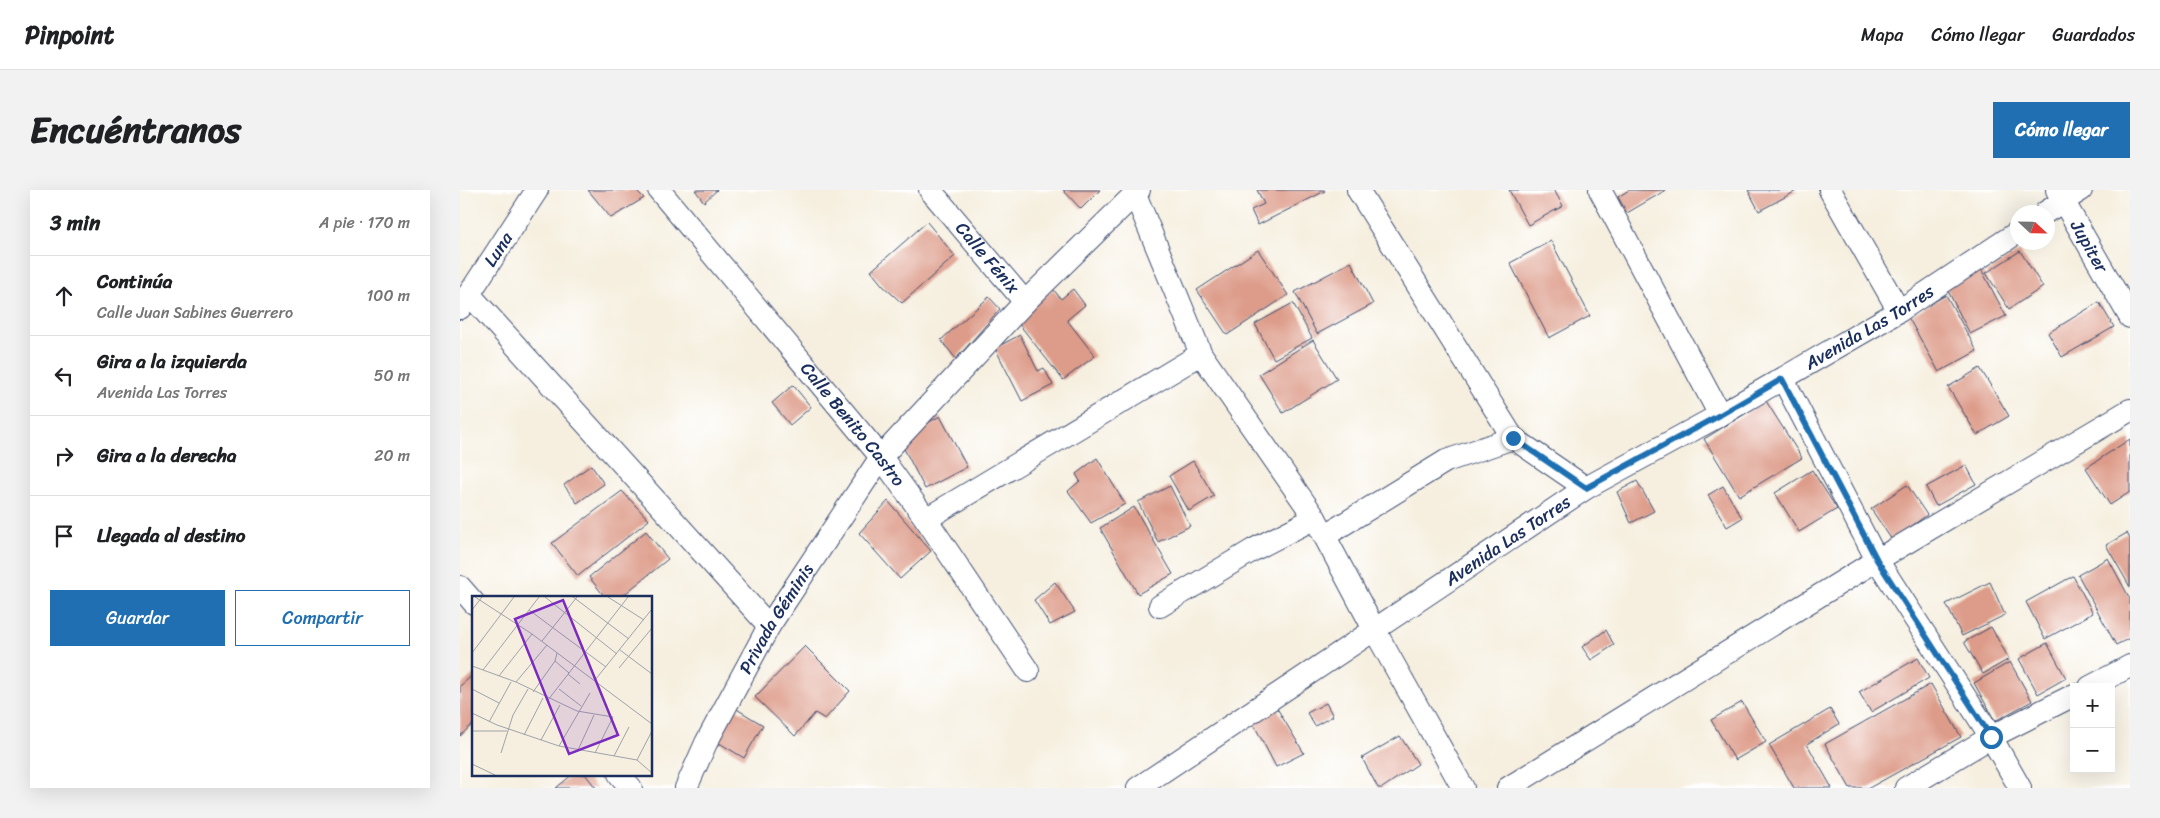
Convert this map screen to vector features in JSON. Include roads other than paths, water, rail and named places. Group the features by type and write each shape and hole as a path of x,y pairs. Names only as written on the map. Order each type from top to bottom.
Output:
{"street":[{"name":"Luna","path":"464,301 537,190"},
{"name":"Calle Benito Castro","path":"659,190 881,457 926,519 1028,671"},
{"name":"Calle Fénix","path":"930,190 1025,302"},
{"path":"1358,190 1513,438 1586,488"},
{"path":"1600,190 1720,415"},
{"path":"1830,190 1899,311"},
{"path":"2055,202 2081,190"},
{"path":"1137,192 1201,354 1320,526 1375,631 1463,788"},
{"name":"Privada Géminis","path":"686,788 706,744 769,626 881,457 1025,302 1137,192"},
{"name":"Jupiter","path":"2055,202 2130,317"},
{"name":"Avenida Las Torres","path":"1142,787 1586,488 1720,415 1899,311 2010,237"},
{"path":"464,301 769,626"},
{"path":"926,519 1201,354"},
{"path":"1782,379 1877,560 1991,737 2020,788"},
{"path":"1508,788 1877,560 2130,410"},
{"path":"1160,606 1253,550 1320,526 1446,461 1513,438"},
{"path":"460,587 472,601"},
{"path":"2098,683 2130,666"},
{"path":"1906,788 1991,737 2070,697"},
{"path":"621,776 631,788"}]}
